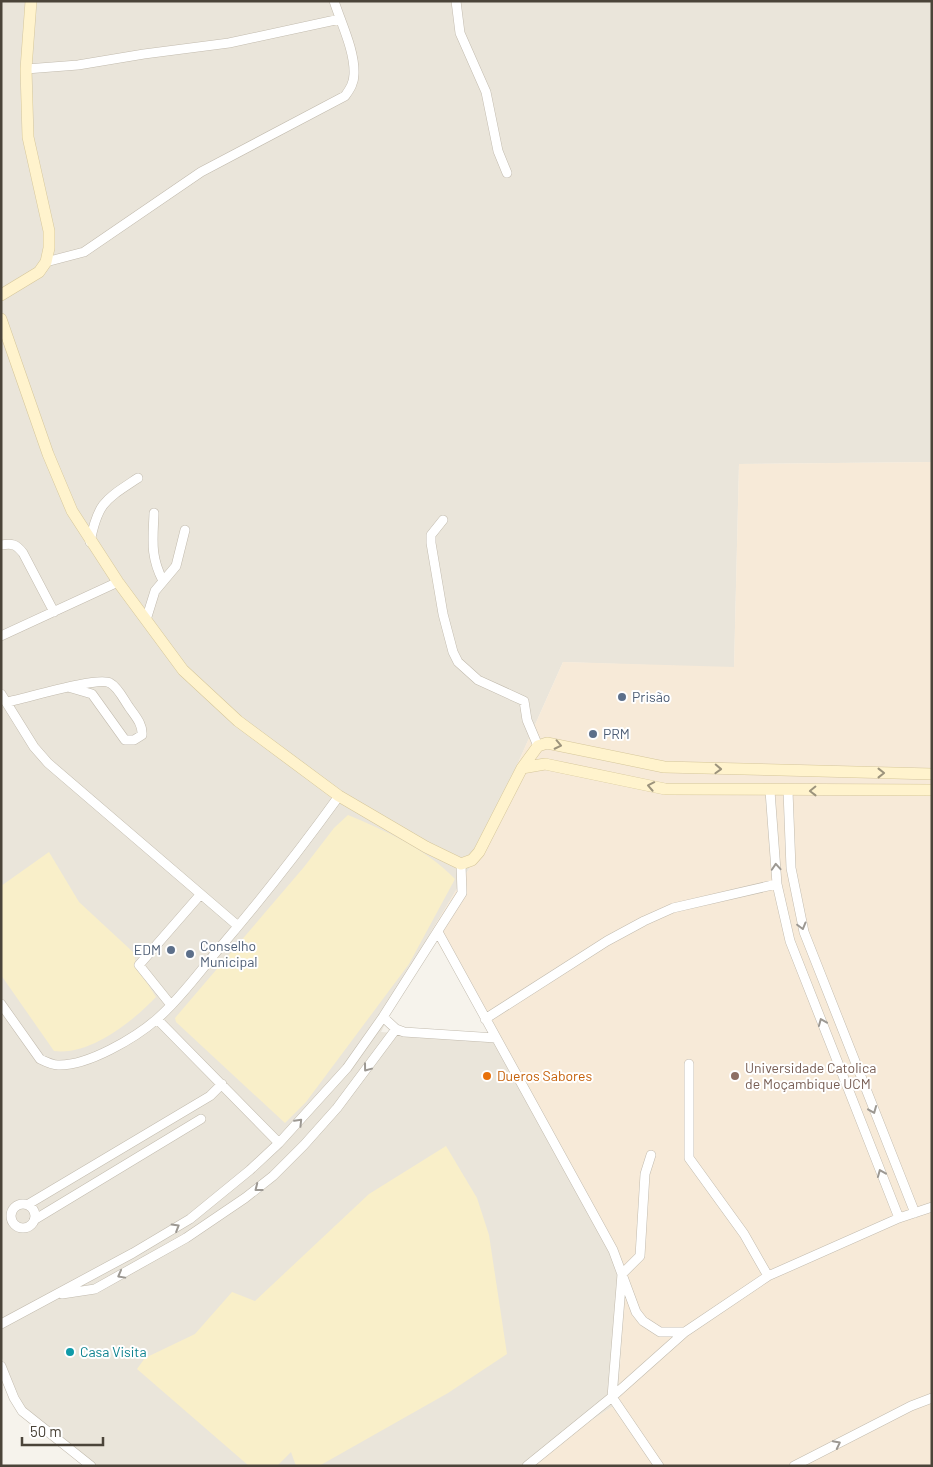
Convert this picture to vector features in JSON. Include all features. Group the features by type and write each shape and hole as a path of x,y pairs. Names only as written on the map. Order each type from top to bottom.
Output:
{"street":[{"path":"2,292 39,272 46,262 49,232 28,137 26,69 31,1"},
{"path":"46,262 84,252 201,172 345,96 352,85 354,74 334,1"},
{"path":"456,1 460,33 486,92 498,151 507,173"},
{"path":"26,69 78,65 229,43 340,19"},
{"path":"1,319 64,494 90,542 190,678 238,721 339,796 426,848 461,864 472,860 480,852 522,768 538,746 553,743 625,761 664,767 932,774"},
{"path":"90,542 95,516 102,504 138,478"},
{"path":"154,512 152,552 155,565 163,581"},
{"path":"443,520 430,538 443,614 453,652 458,662 478,680 524,701 527,720 538,746"},
{"path":"146,620 155,591 176,566 186,530"},
{"path":"1,546 10,543 18,546 54,612"},
{"path":"1,636 118,582"},
{"path":"7,702 68,687 100,680 109,682 136,716 141,725 142,735 134,740 125,740 95,697 89,692 68,687"},
{"path":"1,694 34,746 48,762 238,926"},
{"path":"522,768 545,764 665,789 770,791 932,790"},
{"path":"770,791 777,884 790,941 899,1218"},
{"path":"788,791 791,868 796,902 804,932 915,1213"},
{"path":"1,1004 40,1059 59,1065 105,1052 132,1037 157,1019 171,1005 290,865 339,796"},
{"path":"1,1324 190,1219 279,1143 347,1068 383,1017 462,893 461,864"},
{"path":"485,1019 607,941 644,921 673,908 777,884"},
{"path":"171,1005 139,965 200,895"},
{"path":"438,932 613,1250 630,1300 643,1321 660,1332 685,1332"},
{"path":"383,1017 396,1029 404,1032 496,1038"},
{"path":"157,1019 279,1143"},
{"path":"57,1294 96,1288 186,1238 245,1198 273,1176 304,1145 337,1108 396,1029"},
{"path":"690,1064 689,1158 744,1234 768,1276"},
{"path":"201,1119 34,1220 28,1227 23,1228 12,1220 11,1216 14,1208 23,1204 27,1205 210,1096 222,1084"},
{"path":"652,1155 645,1174 640,1256 622,1274 612,1397 659,1466"},
{"path":"27,1205 35,1213 34,1220"},
{"path":"527,1466 612,1397 685,1332 768,1276 899,1218 932,1207"},
{"path":"1,1366 14,1398 22,1411 91,1466"},
{"path":"794,1466 911,1406 932,1398"}],"shaded area":[{"path":"1,1 932,1 932,462 739,464 734,668 563,662 476,857 431,932 381,1032 498,1040 625,1275 618,1403 521,1466 89,1466 25,1410 1,1356"},
{"path":"932,462 932,1466 521,1466 618,1403 625,1273 498,1040 431,932 476,857 563,662 734,667 739,464"}],"sand":[{"path":"348,815 405,842 444,868 455,879 409,964 306,1102 285,1123 176,1022 175,1018 304,867 334,828"},
{"path":"49,852 79,902 134,953 136,965 156,997 110,1035 82,1048 68,1051 54,1051 1,975 1,886"},
{"path":"446,1146 477,1198 489,1235 507,1354 448,1393 319,1466 296,1466 291,1452 277,1466 249,1466 137,1369 145,1358 195,1334 232,1292 255,1301 369,1194"}],"place":[{"name":"Prisão","path":"622,697"},
{"name":"PRM","path":"593,734"},
{"name":"EDM","path":"171,950"},
{"name":"Conselho Municipal","path":"190,954"},
{"name":"Dueros Sabores","path":"487,1076"},
{"name":"Universidade Catolica de Moçambique UCM","path":"735,1076"},
{"name":"Casa Visita","path":"70,1352"}]}
